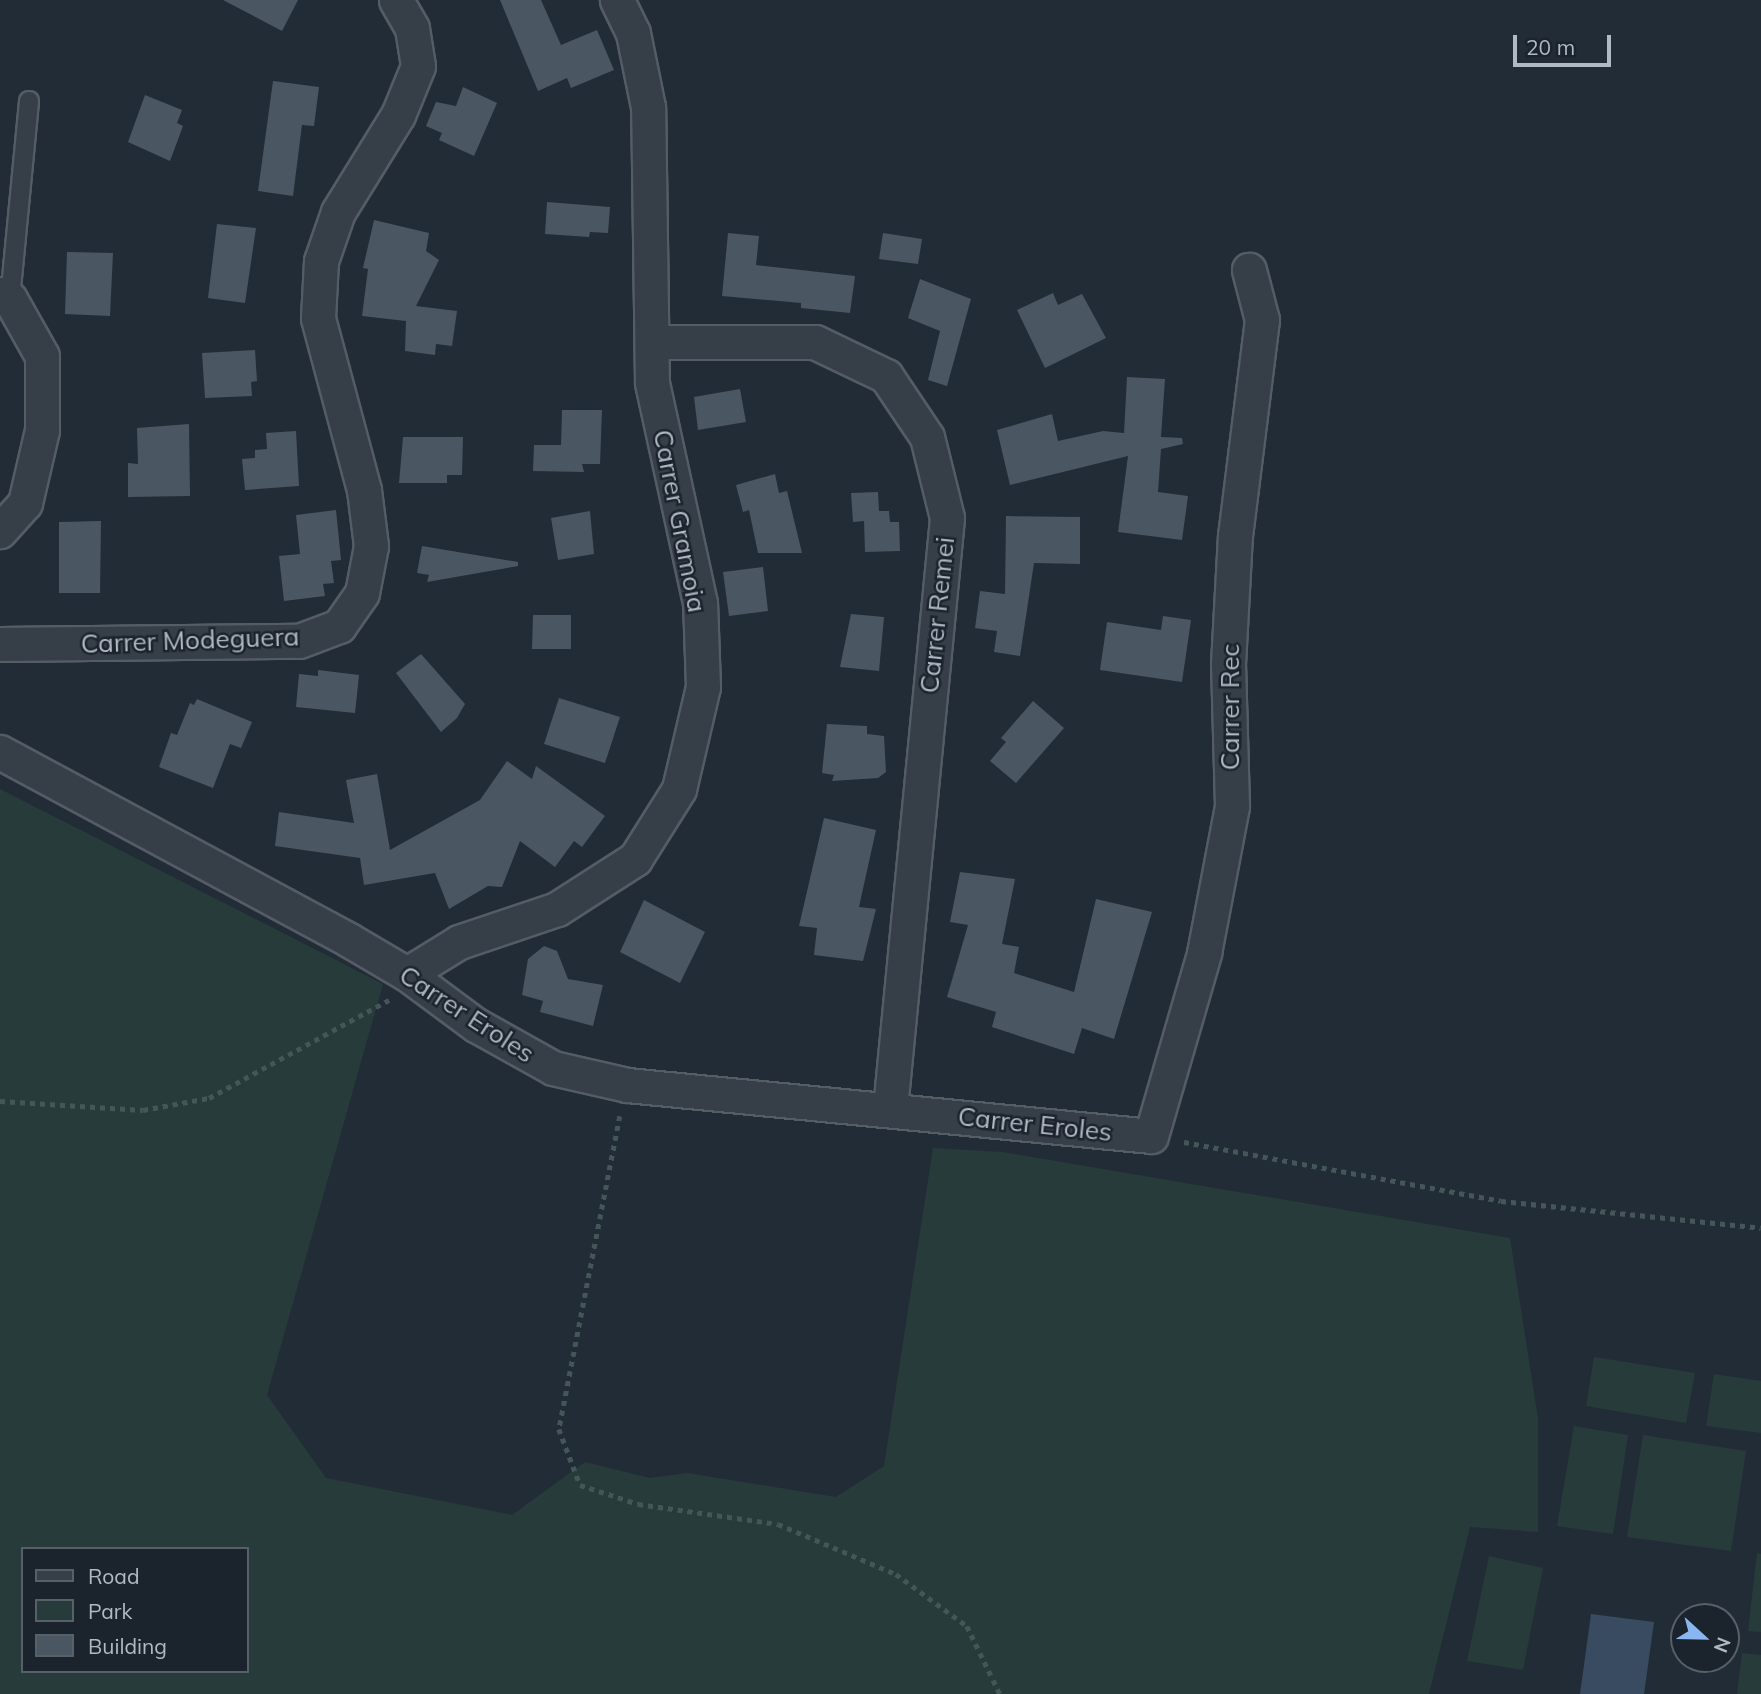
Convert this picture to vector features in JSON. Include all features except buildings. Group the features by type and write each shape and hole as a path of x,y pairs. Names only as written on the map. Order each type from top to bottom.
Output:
{"street":[{"name":"Carrer Modeguera","path":"0,644 299,641 339,626 362,593 371,546 364,490 318,318 321,261 338,212 398,115 418,66 412,28 396,0"},
{"name":"Carrer Gramoia","path":"414,979 459,943 557,909 635,859 679,789 703,687 700,603 652,382 648,107 633,33 617,0"},
{"name":"Carrer Rec","path":"1151,1136 1204,953 1232,806 1228,664 1235,536 1262,320 1249,270"},
{"path":"0,531 25,503 43,429 42,356 5,297"},
{"name":"Carrer Remei","path":"652,342 815,342 886,376 927,437 947,518 890,1109"},
{"name":"Carrer Eroles","path":"0,752 414,979 476,1025 553,1068 627,1084 1151,1136"}],"lane":[{"path":"5,297 29,101"}],"path":[{"path":"0,1101 143,1110 209,1098 414,979"},
{"path":"627,1084 559,1429 580,1485 638,1504 778,1524 896,1574 967,1626 1000,1694"},
{"path":"1151,1136 1501,1201 1761,1228"}],"green space":[{"path":"0,789 383,984 267,1395 326,1478 512,1515 585,1462 650,1478 687,1473 836,1497 884,1466 933,1148 1002,1152 1510,1238 1538,1419 1538,1532 1470,1527 1429,1694 0,1694"},
{"path":"1594,1357 1695,1373 1686,1423 1586,1406"},
{"path":"1714,1374 1761,1381 1761,1433 1706,1426"},
{"path":"1574,1426 1628,1435 1613,1534 1557,1526"},
{"path":"1643,1435 1746,1451 1731,1551 1627,1537"},
{"path":"1757,1553 1761,1554 1761,1632 1748,1631"},
{"path":"1489,1556 1543,1568 1523,1670 1467,1661"},
{"path":"1742,1653 1761,1655 1761,1694 1737,1694"}],"water":[{"path":"1591,1614 1654,1622 1644,1694 1580,1694"}]}
